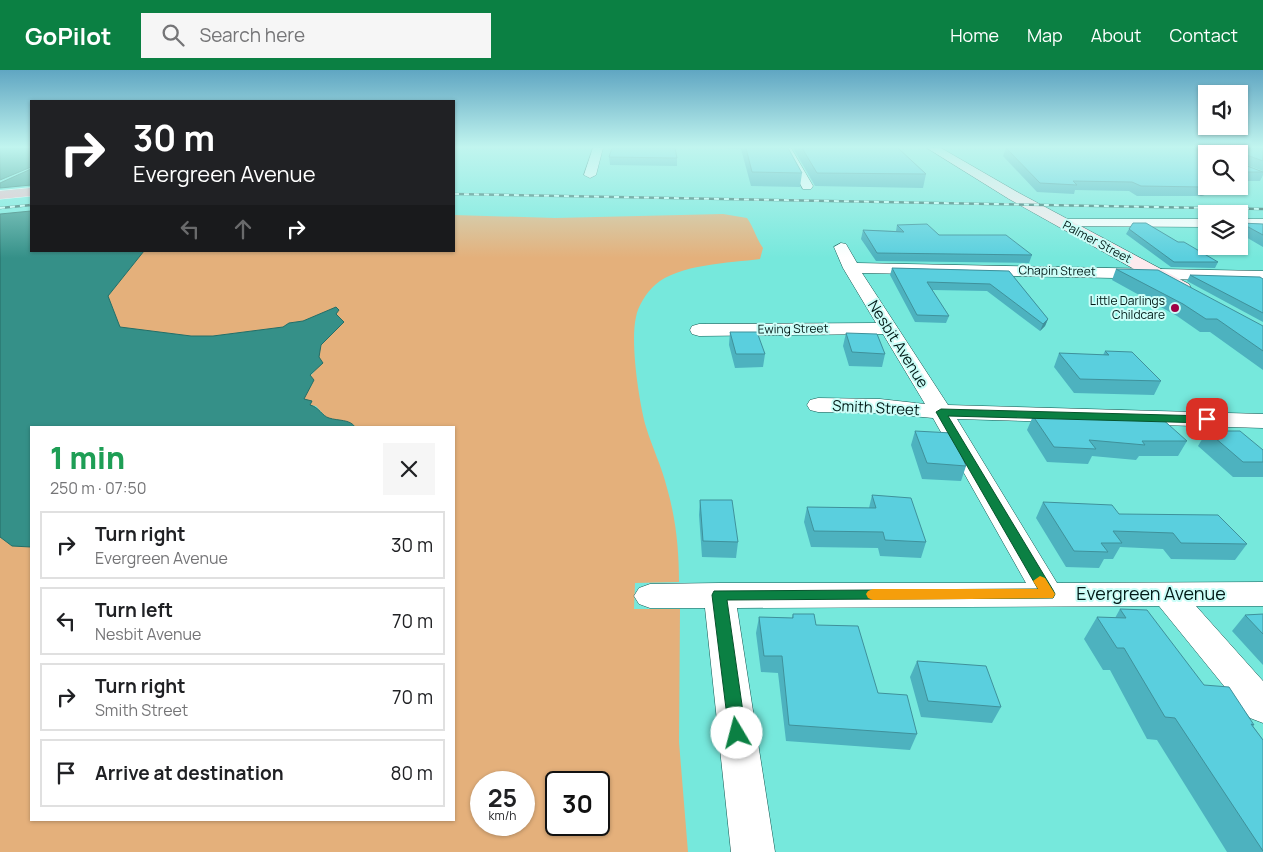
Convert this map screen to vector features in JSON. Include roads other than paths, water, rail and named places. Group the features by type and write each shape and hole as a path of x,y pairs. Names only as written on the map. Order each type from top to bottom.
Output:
{"highway":[{"path":"0,190 30,186"},
{"path":"0,195 30,192"}],"street":[{"name":"Palmer Street","path":"995,184 1063,224 1197,296"},
{"path":"1063,224 1198,223"},
{"path":"1248,223 1263,224"},
{"name":"Nesbit Avenue","path":"841,247 851,268 941,412 1048,594"},
{"name":"Chapin Street","path":"851,268 1263,276"},
{"name":"Ewing Street","path":"699,330 888,328"},
{"name":"Smith Street","path":"818,405 880,406 941,412 1263,421"},
{"path":"1167,594 1263,707"},
{"name":"Evergreen Avenue","path":"650,596 1263,594"},
{"path":"719,595 753,852"}],"water":[{"path":"0,184 30,184 30,185 0,188"},
{"path":"30,211 30,252 143,252 108,296 120,327 191,336 213,336 283,327 289,323 303,321 336,307 339,310 336,314 344,322 321,345 319,357 323,363 310,375 314,380 304,399 312,401 310,405 327,417 347,421 354,426 30,426 30,547 12,546 0,537 0,214"}],"railway":[{"path":"455,194 1263,209"},
{"path":"0,208 30,205"}],"place":[{"name":"Little Darlings Childcare","path":"1175,308"}]}
